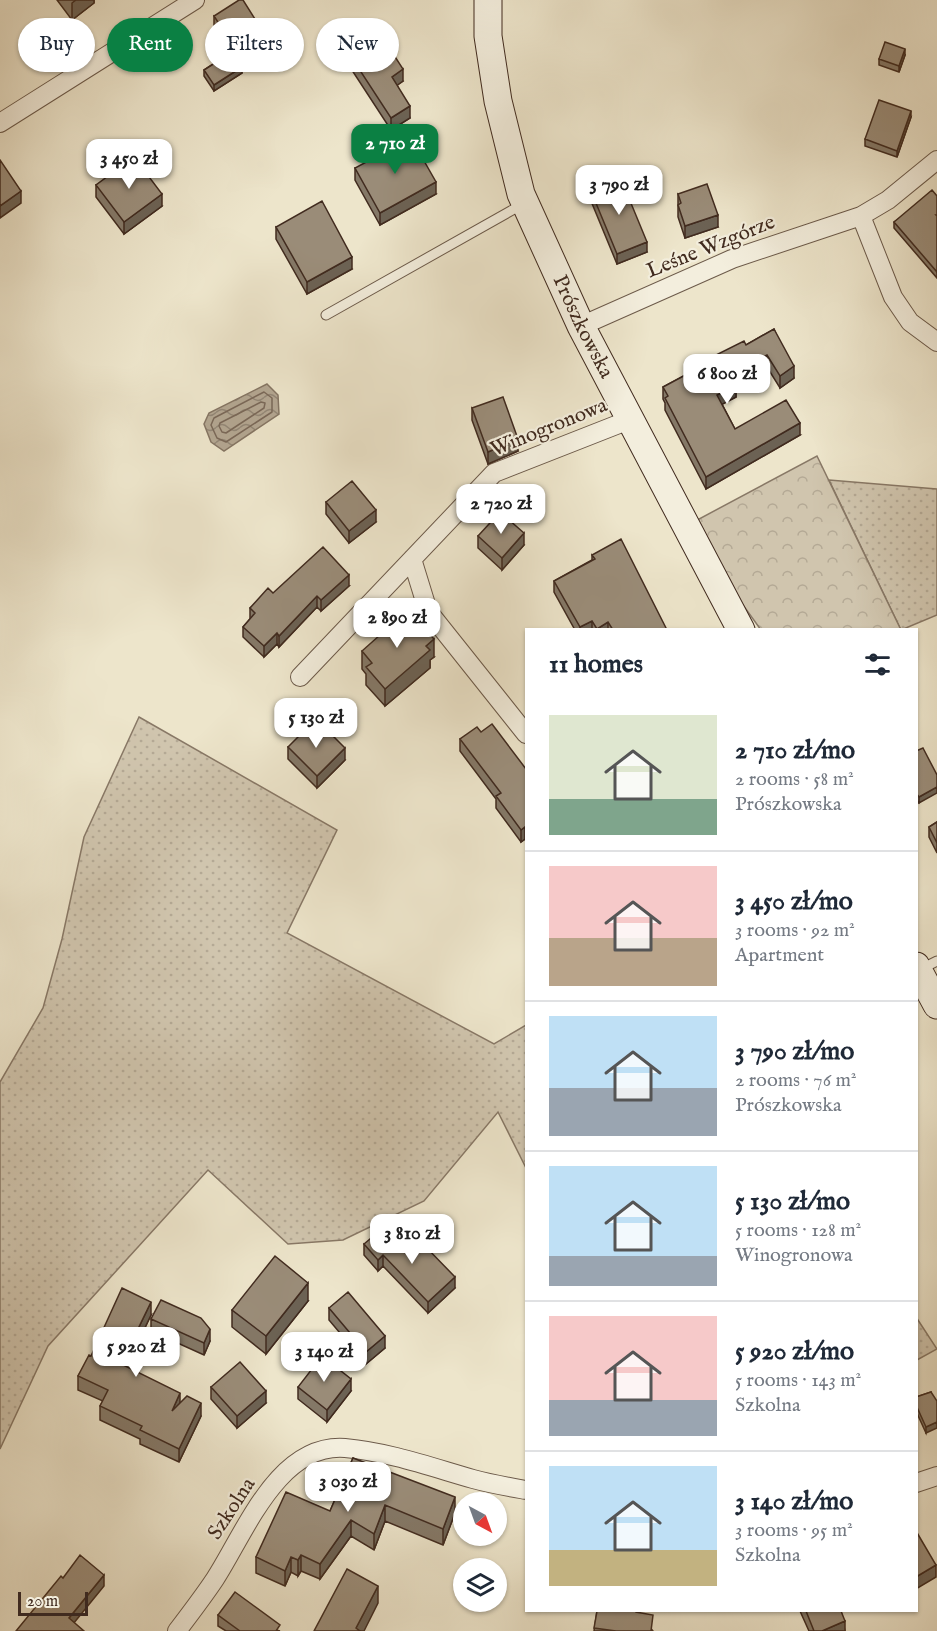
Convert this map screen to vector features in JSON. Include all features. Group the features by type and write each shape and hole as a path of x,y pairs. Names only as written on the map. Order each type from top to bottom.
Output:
{"main road":[{"name":"Prószkowska","path":"488,0 488,36 498,101 525,203 580,326 740,628"},
{"path":"924,966 937,1005"}],"street":[{"path":"0,123 195,0"},
{"name":"Leśne Wzgórze","path":"580,326 732,259 861,216 888,200 937,160"},
{"path":"861,216 893,297 910,322 937,342"},
{"name":"Winogronowa","path":"300,677 494,473 629,420"},
{"path":"412,559 428,611 525,733"},
{"name":"Szkolna","path":"177,1631 214,1580 258,1506 278,1480 297,1461 313,1453 343,1448 391,1455 476,1479 525,1490"},
{"path":"918,1483 937,1476"}],"lane":[{"path":"326,315 525,203"}],"green space":[{"path":"817,456 900,628 760,628 686,526"},
{"path":"829,480 937,489 937,615 906,628 900,628"},
{"path":"139,717 337,830 287,933 494,1044 525,1026 525,1166 498,1112 424,1201 343,1240 288,1244 208,1170 48,1346 0,1449 0,1082 43,1008 62,939 84,837"},
{"path":"918,1320 937,1349 918,1359"}],"water":[{"path":"267,384 278,395 279,414 224,451 211,442 204,424 209,413"}],"building":[{"path":"239,0 243,0 254,18 215,18 214,16"},
{"path":"885,42 905,49 899,66 879,59"},
{"path":"205,72 234,72 214,85"},
{"path":"361,72 399,72 392,77 410,106 391,118"},
{"path":"879,100 911,111 897,151 865,139"},
{"path":"411,138 436,182 380,213 355,168"},
{"path":"134,157 162,194 124,222 96,185"},
{"path":"0,160 21,191 0,206"},
{"path":"621,179 647,242 617,254 591,191"},
{"path":"707,184 718,215 685,226 678,205 681,203 678,194"},
{"path":"932,190 937,196 937,272 894,222"},
{"path":"322,201 352,257 307,282 276,227"},
{"path":"774,329 794,366 780,376 767,355 730,374 736,385 717,395 735,429 786,400 800,423 706,477 665,398 668,396 663,387 708,363 706,360 744,341 746,345"},
{"path":"503,397 518,439 488,452 472,408"},
{"path":"352,481 376,510 349,531 326,502"},
{"path":"500,512 524,533 502,558 478,536"},
{"path":"621,539 666,628 612,628 608,622 596,628 592,621 580,627 554,581 595,559 592,555"},
{"path":"323,547 349,575 321,600 317,596 279,636 277,633 264,646 243,627 255,613 250,608 268,588 273,593"},
{"path":"408,610 434,639 426,646 430,650 385,689 366,667 372,663 362,651"},
{"path":"312,723 326,736 330,733 345,748 317,776 288,747"},
{"path":"492,724 525,768 525,827 521,830 496,796 501,793 460,739 477,727 481,732"},
{"path":"923,748 937,775 937,787 919,797 918,796 918,750"},
{"path":"937,822 937,843 929,827"},
{"path":"383,1228 410,1258 424,1245 455,1277 428,1302 383,1255 378,1260 364,1244"},
{"path":"275,1256 308,1283 266,1336 232,1310"},
{"path":"122,1288 151,1302 121,1364 180,1393 172,1411 187,1396 201,1403 179,1449 140,1430 142,1426 100,1406 108,1390 78,1376 89,1355 91,1356"},
{"path":"348,1292 385,1336 366,1352 329,1308"},
{"path":"161,1300 201,1318 210,1329 204,1343 151,1319"},
{"path":"322,1356 351,1379 327,1410 298,1387"},
{"path":"240,1362 266,1391 237,1416 211,1387"},
{"path":"931,1392 937,1401 937,1422 926,1427 918,1409 918,1396"},
{"path":"353,1458 453,1496 443,1529 385,1505 374,1534 351,1520 320,1564 301,1555 298,1560 291,1557 285,1571 256,1557 286,1492 330,1511"},
{"path":"918,1534 936,1565 918,1576"},
{"path":"80,1555 104,1575 69,1618 84,1631 16,1631 61,1576 63,1578"},
{"path":"347,1569 378,1586 356,1628 360,1631 314,1631"},
{"path":"235,1592 280,1625 276,1631 240,1631 218,1615"},
{"path":"597,1612 636,1612 653,1615 651,1631 616,1631 594,1628"},
{"path":"806,1612 841,1612 845,1621 822,1631 814,1631"}]}
